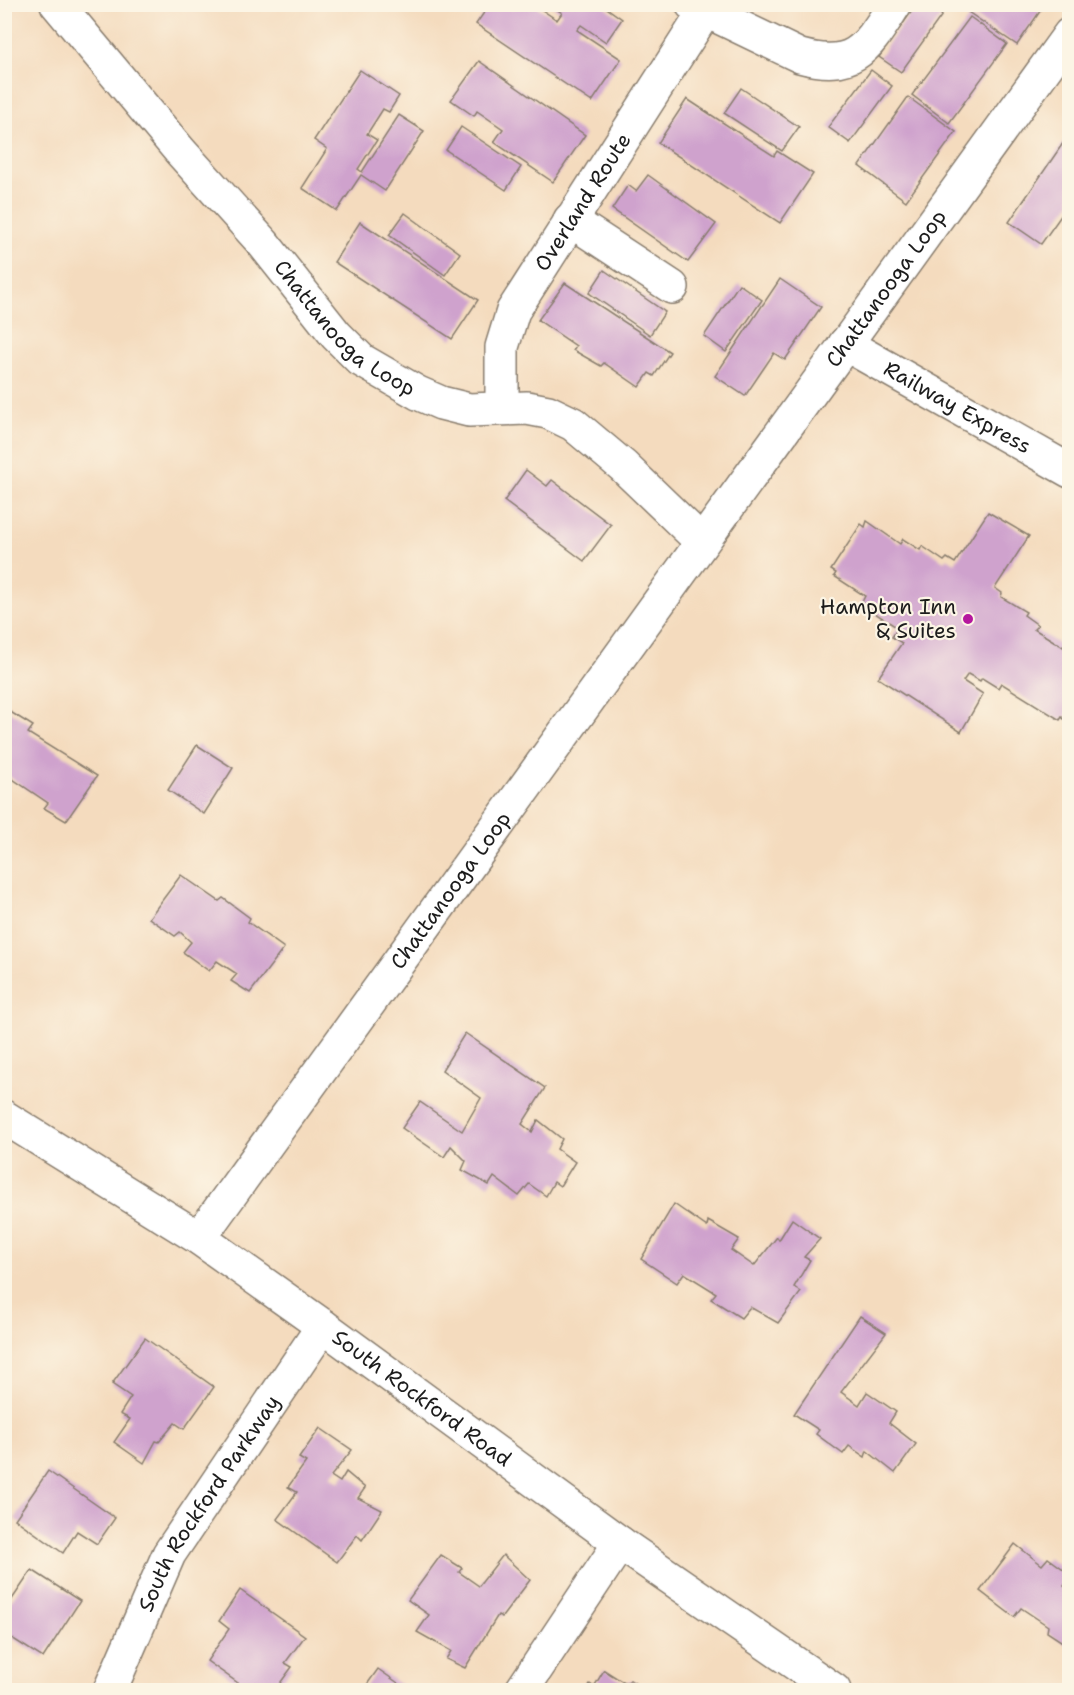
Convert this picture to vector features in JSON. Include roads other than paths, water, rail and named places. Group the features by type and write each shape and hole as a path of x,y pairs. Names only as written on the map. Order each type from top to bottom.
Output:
{"street":[{"name":"Chattanooga Loop","path":"57,4 180,151 263,243 336,335 362,360 418,393 441,403 469,410 527,408 548,412 573,424 623,466 702,542"},
{"name":"Overland Route","path":"502,408 502,347 513,311 699,7 800,56 829,61 846,59 859,52 870,41 895,4"},
{"name":"Chattanooga Loop","path":"199,1238 1070,34"},
{"path":"570,220 672,287"},
{"name":"Railway Express","path":"845,344 1070,471"},
{"name":"South Rockford Road","path":"10,1132 199,1238 620,1543 834,1690"},
{"name":"South Rockford Parkway","path":"110,1690 169,1554 323,1326"},
{"path":"522,1690 620,1543"}],"place":[{"name":"Hampton Inn & Suites","path":"968,619"}]}
